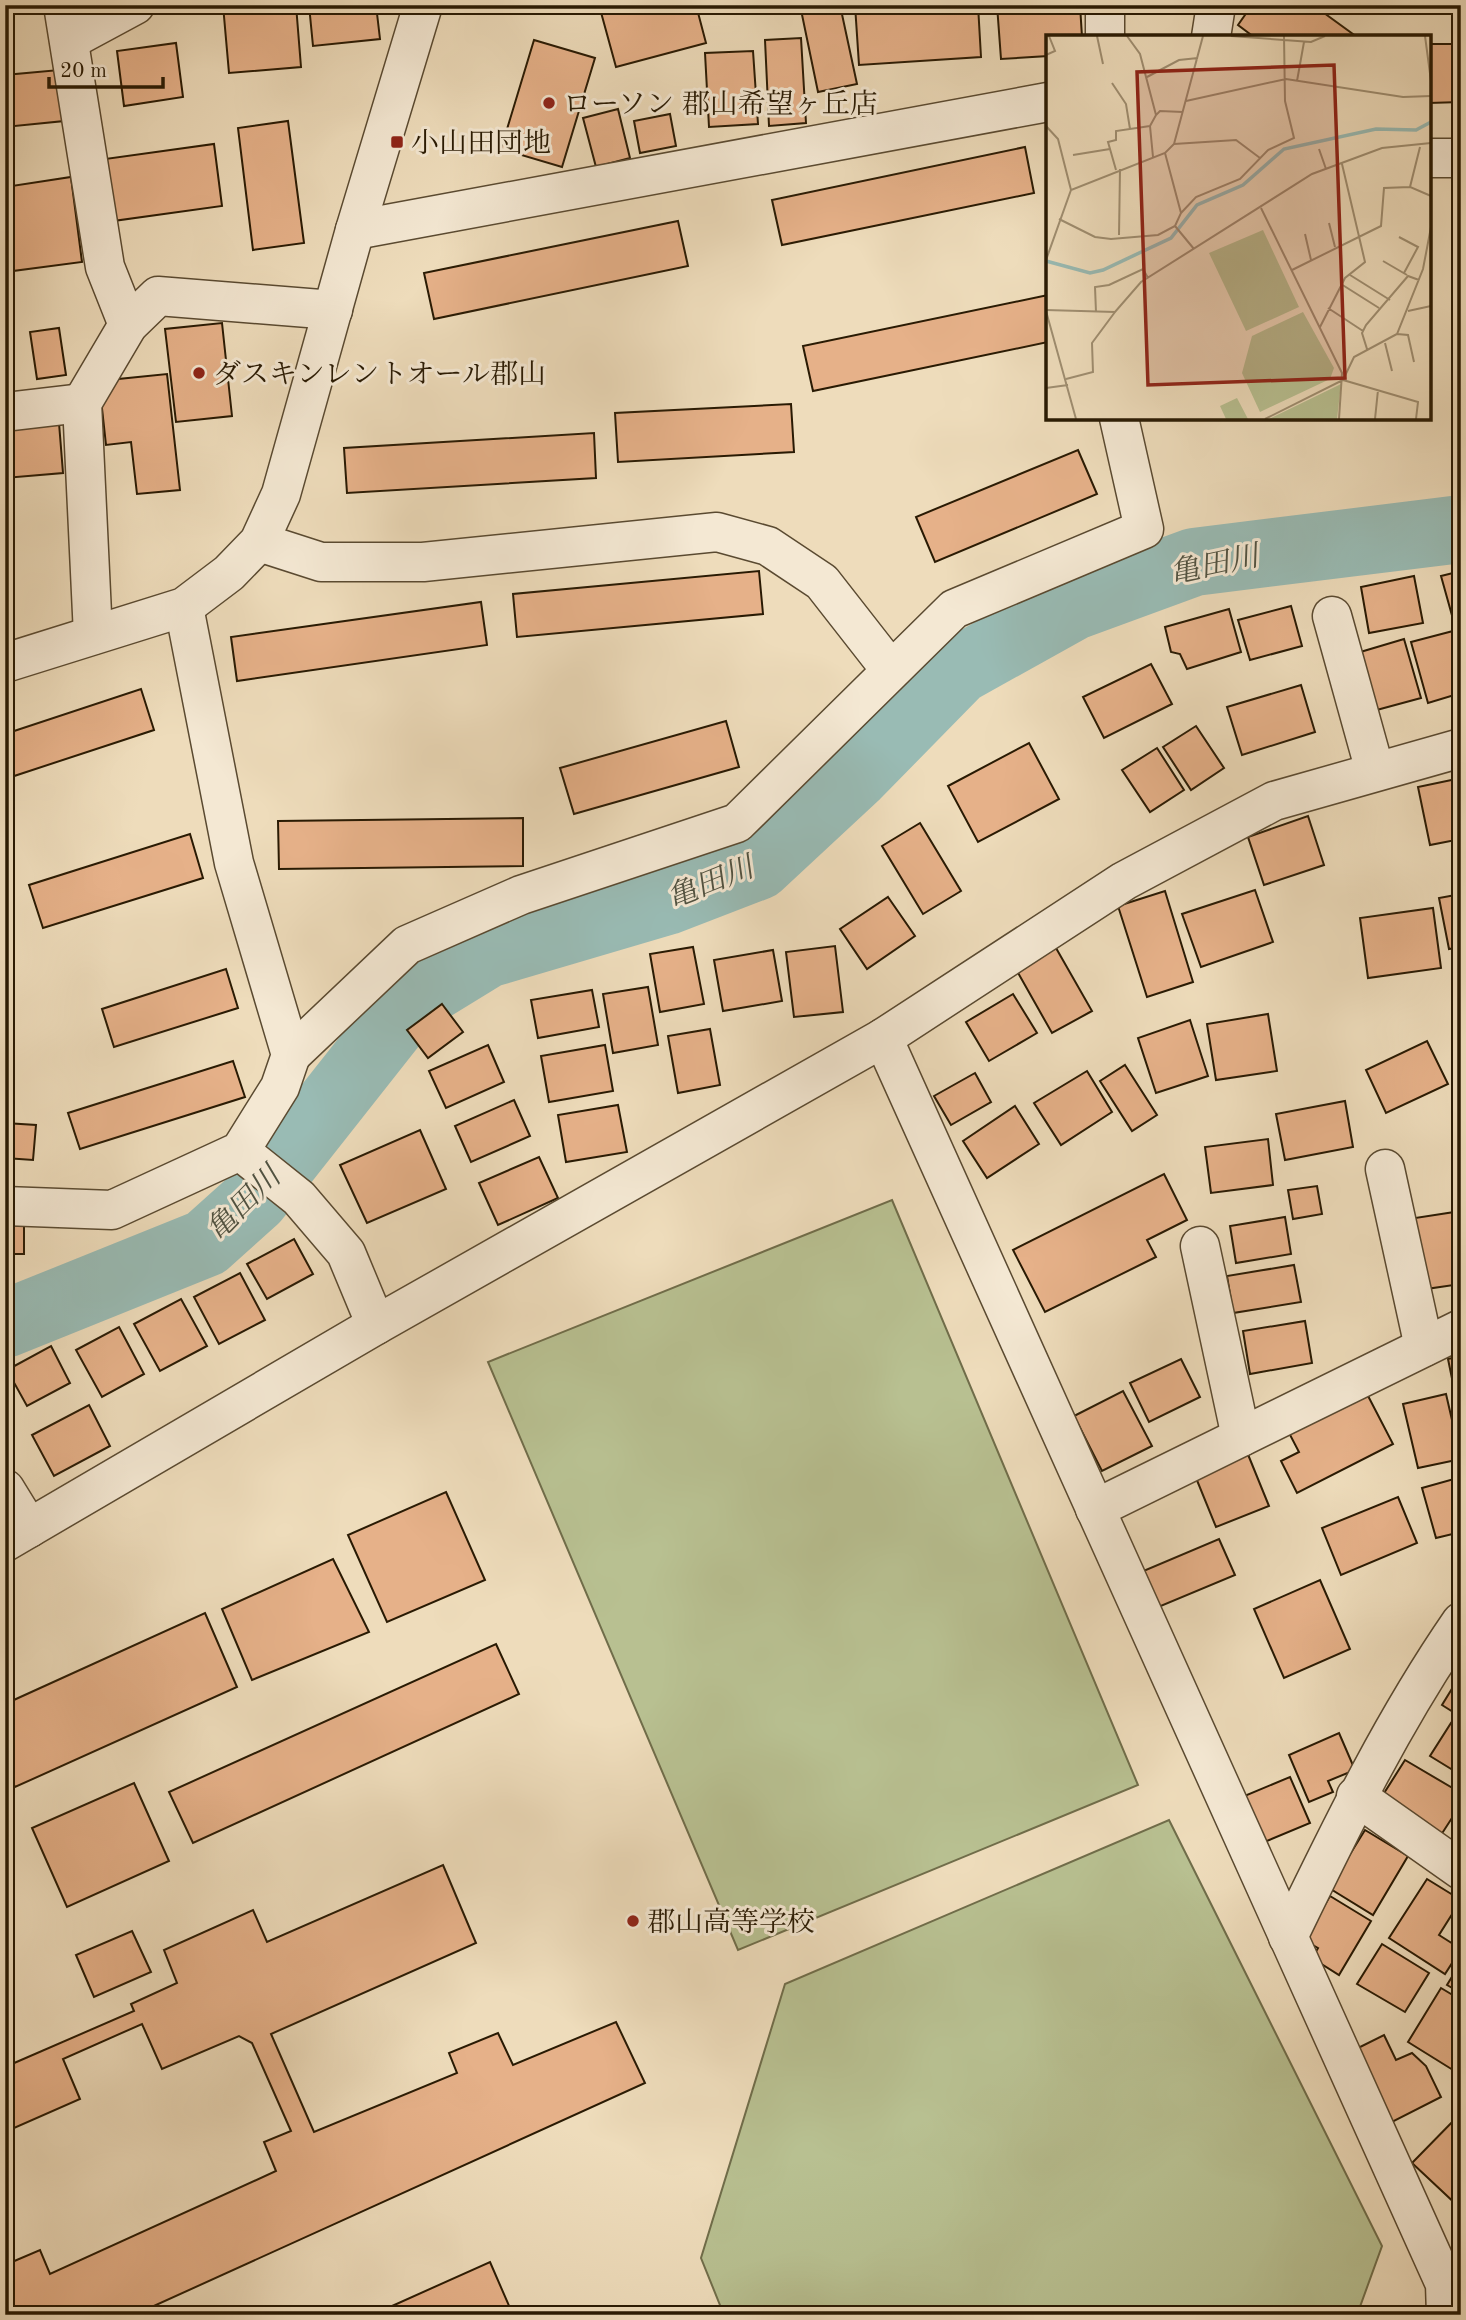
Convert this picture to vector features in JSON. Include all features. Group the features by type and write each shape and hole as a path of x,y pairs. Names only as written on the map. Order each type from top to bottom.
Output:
{"street":[{"path":"128,325 105,267 67,23 135,5"},
{"path":"5,663 184,607 229,573 259,542 281,494 355,230 423,5"},
{"path":"1105,5 1105,35"},
{"path":"1211,35 1216,5"},
{"path":"355,230 1046,102"},
{"path":"1431,158 1461,158"},
{"path":"93,635 82,403 128,325 158,296 333,310"},
{"path":"5,412 82,403"},
{"path":"5,1206 112,1210 241,1152 280,1087 291,1055 407,945 521,895 737,822 954,609 1144,529 1119,420"},
{"path":"259,542 321,562 423,562 717,533 768,546 822,582 890,669"},
{"path":"184,607 234,863 291,1055"},
{"path":"1332,616 1375,771"},
{"path":"5,1489 17,1535 376,1325 883,1038 1124,880 1274,801 1461,748"},
{"path":"883,1038 1445,2284 1446,2315"},
{"path":"241,1152 299,1198 345,1253 376,1325"},
{"path":"1385,1169 1424,1347"},
{"path":"1200,1246 1241,1437"},
{"path":"1095,1509 1461,1329"},
{"path":"1288,1937 1356,1796 1417,1685 1460,1625"},
{"path":"1356,1796 1461,1870"}],"green space":[{"path":"892,1200 1138,1785 738,1950 488,1362"},
{"path":"1169,1820 1382,2246 1357,2315 724,2315 701,2258 785,1984"}],"building":[{"path":"223,5 296,5 301,67 229,73"},
{"path":"309,5 376,5 380,39 313,46"},
{"path":"599,5 696,5 706,43 616,67"},
{"path":"800,5 840,5 857,84 818,92"},
{"path":"855,5 978,5 981,57 859,65"},
{"path":"997,5 1080,5 1082,35 1046,35 1046,56 1001,59"},
{"path":"1121,5 1203,5 1203,9 1122,12"},
{"path":"1252,5 1313,5 1354,35 1251,35 1238,25"},
{"path":"801,38 806,123 769,126 765,40"},
{"path":"534,40 595,58 562,167 501,149"},
{"path":"176,43 183,97 124,106 117,51"},
{"path":"1431,44 1461,44 1461,102 1431,103"},
{"path":"753,51 758,124 709,127 705,53"},
{"path":"59,70 64,121 5,127 5,75"},
{"path":"618,109 630,158 596,167 583,118"},
{"path":"670,114 676,146 640,153 634,121"},
{"path":"288,121 304,243 253,250 238,128"},
{"path":"214,144 222,206 113,221 105,159"},
{"path":"1025,147 1034,193 782,245 772,200"},
{"path":"71,177 82,262 5,272 5,187"},
{"path":"678,221 688,266 434,319 424,273"},
{"path":"1046,295 1046,342 813,391 803,346"},
{"name":"ダスキンレントオール郡山","path":"222,323 232,416 176,422 165,329"},
{"path":"59,328 66,375 37,379 30,332"},
{"path":"167,374 180,490 137,494 131,442 106,445 99,381"},
{"path":"791,404 794,452 618,462 615,413"},
{"path":"59,423 63,473 5,478 5,427"},
{"path":"594,433 596,478 347,493 344,448"},
{"path":"1078,450 1097,494 935,562 916,517"},
{"path":"759,571 763,614 517,637 513,594"},
{"path":"1461,571 1461,617 1453,619 1441,576"},
{"path":"1414,576 1423,623 1369,633 1361,587"},
{"path":"481,602 487,645 237,681 231,637"},
{"path":"1291,606 1302,646 1250,660 1238,620"},
{"path":"1229,609 1241,652 1187,669 1180,654 1171,652 1165,627"},
{"path":"1453,631 1461,658 1461,693 1428,703 1411,642"},
{"path":"1404,639 1421,698 1373,711 1357,653"},
{"path":"1151,664 1172,704 1104,738 1083,697"},
{"path":"1301,685 1315,732 1242,755 1227,707"},
{"path":"141,689 154,730 5,779 5,734"},
{"path":"726,721 739,767 574,814 560,768"},
{"path":"1196,726 1224,768 1191,790 1163,747"},
{"path":"1029,743 1059,799 978,842 948,786"},
{"path":"1157,748 1184,790 1150,812 1122,770"},
{"path":"1461,778 1461,839 1430,845 1418,787"},
{"path":"1308,816 1324,865 1264,885 1248,837"},
{"path":"523,818 523,866 279,869 278,821"},
{"path":"920,823 961,891 923,914 882,846"},
{"path":"190,834 203,878 43,928 29,885"},
{"path":"1255,890 1273,942 1201,967 1182,914"},
{"path":"1165,891 1193,982 1147,997 1118,906"},
{"path":"1461,894 1461,947 1449,949 1439,898"},
{"path":"888,897 915,936 867,969 840,929"},
{"path":"1433,908 1441,968 1368,978 1360,918"},
{"path":"835,946 843,1012 794,1017 786,952"},
{"path":"693,947 704,1004 660,1012 650,954"},
{"path":"1056,948 1092,1011 1052,1033 1017,971"},
{"path":"773,950 782,1001 723,1011 714,960"},
{"path":"226,969 238,1008 114,1047 102,1009"},
{"path":"648,987 658,1045 613,1053 603,994"},
{"path":"592,990 599,1027 538,1038 531,1000"},
{"path":"1013,994 1037,1033 989,1061 966,1022"},
{"path":"442,1004 463,1032 428,1058 407,1030"},
{"path":"1268,1014 1277,1071 1216,1080 1207,1024"},
{"path":"1190,1020 1208,1076 1156,1093 1138,1038"},
{"path":"710,1029 720,1085 678,1093 668,1036"},
{"path":"1427,1041 1448,1084 1386,1113 1366,1070"},
{"path":"488,1045 504,1082 446,1108 429,1071"},
{"path":"605,1045 613,1091 549,1102 541,1056"},
{"path":"233,1061 245,1097 80,1149 68,1113"},
{"path":"1125,1065 1157,1115 1132,1131 1100,1081"},
{"path":"1087,1071 1112,1112 1061,1145 1034,1103"},
{"path":"975,1073 991,1102 951,1125 934,1096"},
{"path":"514,1100 530,1136 471,1162 455,1126"},
{"path":"1345,1101 1353,1147 1285,1160 1276,1114"},
{"path":"618,1105 627,1152 566,1162 558,1115"},
{"path":"1015,1106 1039,1144 987,1178 963,1141"},
{"path":"5,1123 36,1125 33,1160 5,1158"},
{"path":"420,1130 446,1189 367,1223 340,1165"},
{"path":"1268,1139 1273,1185 1211,1193 1205,1147"},
{"path":"539,1157 558,1198 498,1225 479,1183"},
{"path":"1164,1174 1187,1220 1147,1240 1156,1257 1045,1312 1013,1250"},
{"path":"1317,1186 1322,1214 1293,1219 1288,1190"},
{"path":"1461,1211 1461,1284 1426,1289 1415,1218"},
{"path":"1285,1217 1291,1254 1236,1263 1230,1226"},
{"path":"5,1224 24,1224 24,1254 5,1254"},
{"path":"294,1239 313,1274 267,1299 247,1264"},
{"path":"1294,1265 1301,1302 1233,1313 1227,1276"},
{"path":"240,1273 265,1320 219,1344 194,1297"},
{"path":"181,1299 207,1346 160,1371 134,1324"},
{"path":"1305,1321 1312,1363 1250,1374 1243,1331"},
{"path":"119,1327 144,1374 102,1397 76,1350"},
{"path":"51,1346 70,1383 27,1406 7,1370"},
{"path":"1461,1356 1461,1407 1458,1408 1448,1359"},
{"path":"1181,1359 1200,1397 1149,1422 1130,1383"},
{"path":"1123,1391 1152,1446 1102,1471 1074,1416"},
{"path":"1366,1392 1393,1444 1297,1493 1281,1461 1299,1452 1288,1431"},
{"path":"1446,1394 1461,1459 1418,1468 1403,1404"},
{"path":"89,1405 110,1446 54,1476 32,1435"},
{"path":"1247,1452 1269,1506 1216,1527 1194,1473"},
{"path":"1461,1477 1461,1532 1436,1538 1422,1488"},
{"path":"446,1492 485,1580 387,1622 348,1535"},
{"path":"1398,1497 1417,1543 1341,1575 1322,1528"},
{"path":"1219,1539 1235,1575 1156,1608 1141,1572"},
{"path":"333,1559 369,1632 252,1680 222,1609"},
{"path":"1320,1580 1350,1649 1284,1678 1254,1609"},
{"path":"205,1613 237,1687 15,1787 5,1767 5,1704"},
{"path":"496,1644 519,1694 193,1843 169,1792"},
{"path":"1461,1674 1461,1717 1442,1705"},
{"path":"1451,1723 1461,1730 1461,1775 1430,1756"},
{"path":"1339,1733 1355,1770 1328,1781 1333,1792 1309,1802 1289,1755"},
{"path":"1405,1760 1461,1793 1461,1804 1441,1835 1381,1798"},
{"path":"1290,1777 1310,1823 1262,1843 1242,1797"},
{"path":"134,1783 169,1861 67,1907 32,1828"},
{"path":"1365,1830 1408,1856 1373,1915 1329,1888"},
{"path":"443,1865 476,1943 271,2034 314,2132 457,2073 449,2053 498,2033 513,2065 616,2022 645,2083 134,2315 5,2315 5,2265 40,2250 50,2274 276,2171 264,2142 291,2131 252,2043 239,2036 162,2069 142,2024 63,2059 80,2099 5,2132 5,2067 134,2011 131,2004 177,1983 164,1950 253,1910 267,1942"},
{"path":"1427,1879 1461,1900 1439,1935 1461,1949 1445,1974 1389,1938"},
{"path":"1330,1896 1371,1921 1339,1975 1312,1958 1318,1948 1304,1940"},
{"path":"132,1931 151,1972 94,1997 76,1955"},
{"path":"1382,1944 1429,1973 1405,2012 1357,1984"},
{"path":"1461,1962 1461,1993 1447,1985"},
{"path":"1441,1988 1461,2000 1461,2058 1453,2070 1408,2042"},
{"path":"1384,2035 1396,2060 1412,2053 1426,2066 1441,2097 1392,2122 1356,2049"},
{"path":"1461,2113 1461,2205 1459,2207 1412,2163"},
{"path":"490,2262 513,2315 372,2315"}],"waterway":[{"name":"亀田川","path":"5,1324 206,1243 255,1199 412,1000 487,954 667,901 758,866 857,774 959,670 1074,606 1194,562 1461,529"}],"place":[{"name":"ローソン 郡山希望ヶ丘店","path":"549,103"},
{"name":"小山田団地","path":"397,142"},
{"name":"ダスキンレントオール郡山","path":"199,373"},
{"name":"郡山高等学校","path":"633,1921"}]}
